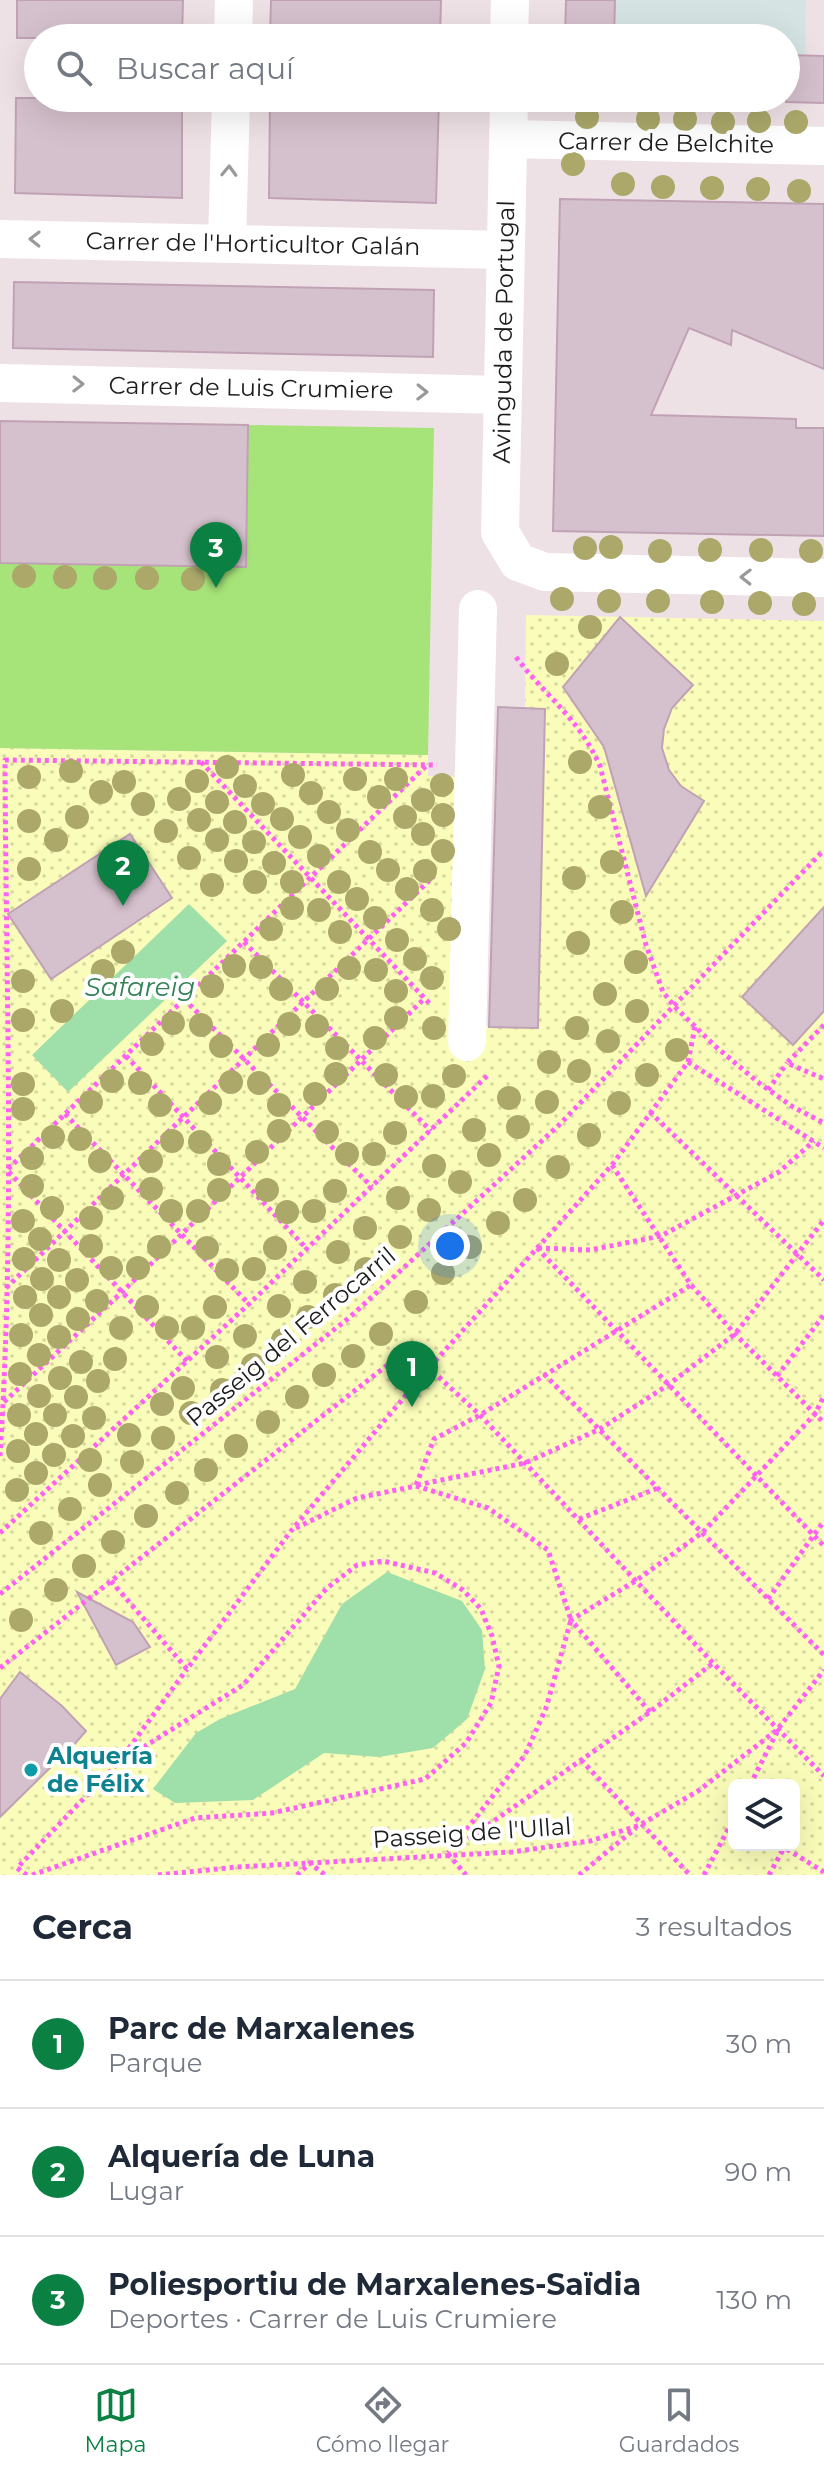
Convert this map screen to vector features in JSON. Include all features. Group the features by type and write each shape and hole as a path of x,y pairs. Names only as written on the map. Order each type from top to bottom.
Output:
{"street":[{"path":"233,24 234,0"},
{"path":"509,24 510,0"},
{"path":"227,243 231,112"},
{"name":"Avinguda de Portugal","path":"509,112 500,532 518,562 545,572 824,578"},
{"name":"Carrer de Belchite","path":"509,139 824,146"},
{"name":"Carrer de l'Horticultor Galán","path":"0,239 505,250"},
{"name":"Carrer de Luis Crumiere","path":"0,383 502,395"},
{"path":"467,1042 478,609"}],"path":[{"path":"511,651 568,714 594,753 646,945 663,992 695,1027 768,1090 824,1123"},
{"path":"0,1456 4,1402 7,1170 5,760 474,765"},
{"path":"0,1533 249,1304 494,1070 201,762"},
{"path":"7,1170 427,765"},
{"path":"6,1289 472,841"},
{"name":"Passeig del Ferrocarril","path":"0,1594 350,1317 558,1126 824,850"},
{"path":"244,942 431,1131"},
{"path":"4,1402 469,956"},
{"path":"184,999 372,1187"},
{"path":"768,1090 787,1063 824,1025"},
{"path":"118,1763 243,1685 326,1589 357,1565 383,1561 435,1573 463,1590 481,1609 499,1666 491,1703 466,1743 425,1779 272,1813 195,1818 30,1875 17,1868 118,1763 291,1531 429,1368 612,1165 688,1062 695,1027"},
{"path":"126,1056 307,1249"},
{"path":"688,1062 824,1148"},
{"path":"787,1063 824,1079"},
{"path":"650,1112 824,1280"},
{"path":"65,1114 249,1304"},
{"path":"537,1248 590,1250 661,1236 779,1172 814,1141"},
{"path":"612,1165 691,1285 824,1423"},
{"path":"7,1170 187,1361"},
{"path":"291,1531 357,1498 525,1463 600,1429 668,1385 735,1334 824,1220"},
{"path":"537,1248 824,1546"},
{"path":"416,1486 434,1439 480,1415 691,1285"},
{"path":"777,1376 824,1315"},
{"path":"0,1668 399,1356 429,1368 480,1415 713,1663 824,1776"},
{"path":"544,1374 824,1655"},
{"path":"448,1854 525,1755 546,1708 571,1620 637,1580 703,1532 815,1414 824,1396"},
{"path":"416,1486 488,1508 548,1550 571,1620 650,1712"},
{"path":"579,1519 658,1488"},
{"path":"768,1599 824,1521"},
{"path":"111,1581 187,1669"},
{"path":"448,1854 650,1712 713,1663"},
{"name":"Passeig de l'Ullal","path":"158,1875 555,1848 590,1841 640,1825 698,1791 777,1730 824,1670"},
{"path":"753,1779 777,1730"},
{"path":"581,1760 690,1875"},
{"path":"579,1875 640,1825"},
{"path":"704,1875 728,1829"},
{"path":"769,1875 780,1851"},
{"path":"790,1851 824,1872"},
{"path":"448,1854 466,1875"},
{"path":"297,1875 310,1863 325,1875"}],"shaded area":[{"path":"615,0 806,0 805,55 800,55 800,24 614,24"},
{"path":"0,421 434,428 428,755 0,748"},
{"path":"526,615 824,621 824,1875 0,1875 0,748 428,755 428,776 455,777 451,1008 472,1026 538,1028 545,709 525,707"}],"water":[{"name":"Safareig","path":"189,904 227,941 68,1092 32,1055"},
{"path":"387,1572 462,1601 482,1630 485,1669 467,1719 433,1748 379,1757 324,1753 253,1800 175,1803 153,1789 196,1733 220,1719 295,1689 342,1604"}],"building":[{"path":"17,0 183,0 182,24 24,24 24,38 17,38"},
{"path":"271,0 441,0 440,24 270,24"},
{"path":"566,0 615,0 614,24 565,24"},
{"path":"800,55 824,56 824,103 800,102"},
{"path":"16,98 24,98 24,112 182,112 182,198 15,193"},
{"path":"270,112 439,112 436,203 269,198"},
{"path":"560,199 824,204 824,369 732,330 731,345 689,328 651,415 796,419 796,428 824,428 824,536 553,531"},
{"path":"14,282 434,290 433,357 13,348"},
{"path":"0,421 248,425 246,567 0,563"},
{"path":"620,617 693,685 672,708 664,729 662,748 669,770 681,786 704,801 646,896 604,747 563,687"},
{"path":"498,707 545,709 538,1028 489,1027"},
{"path":"130,834 172,898 51,979 8,914"},
{"path":"824,907 824,1011 793,1045 742,997"},
{"path":"77,1592 133,1622 150,1647 116,1665"},
{"path":"20,1672 62,1706 86,1731 58,1763 0,1817 0,1699"}],"place":[{"name":"Poliesportiu de Marxalenes-Saïdia","path":"216,588"},
{"name":"Alquería de Luna","path":"123,906"},
{"name":"Parc de Marxalenes","path":"412,1407"},
{"name":"Alquería de Félix","path":"31,1770"}]}
